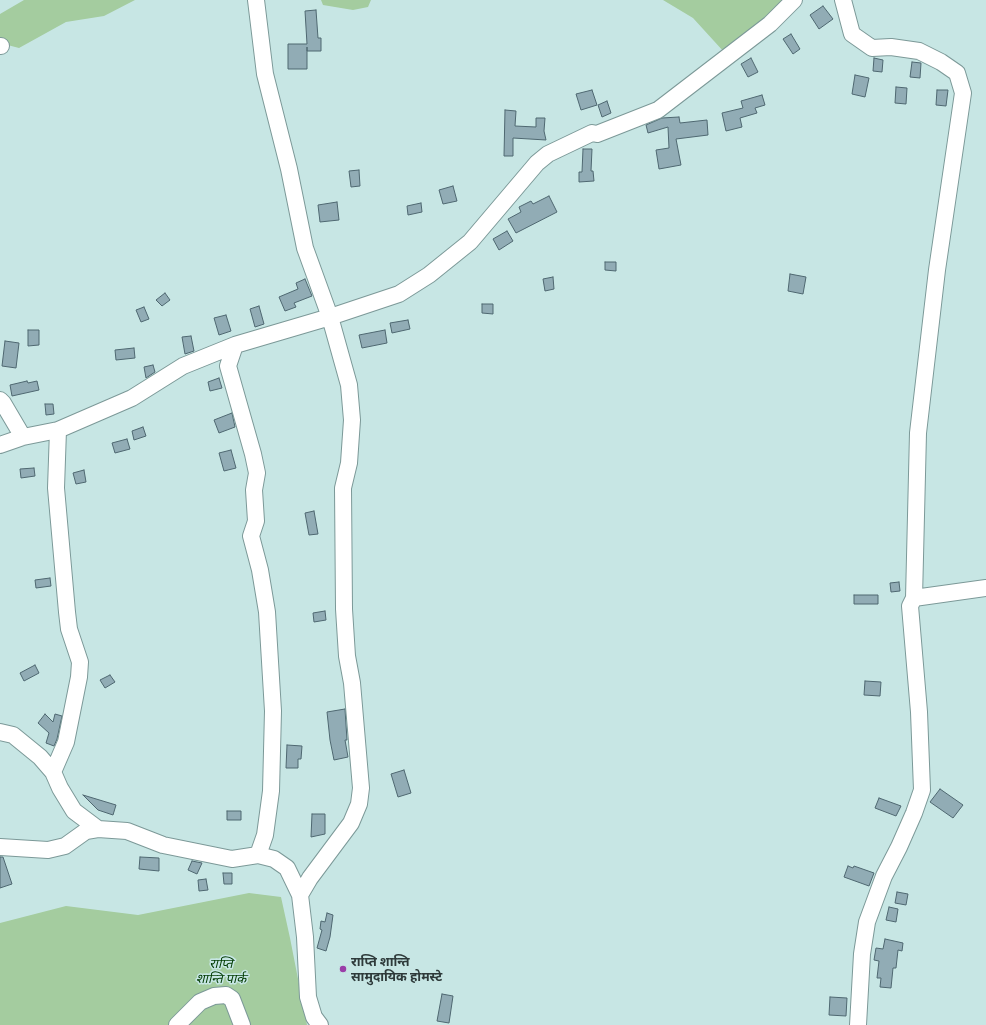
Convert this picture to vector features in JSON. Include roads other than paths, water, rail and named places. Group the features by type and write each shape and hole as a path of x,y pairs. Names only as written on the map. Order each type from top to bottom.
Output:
{"street":[{"path":"256,0 265,74 289,169 305,248 330,317 348,385 352,420 349,463 342,488 344,609 347,656 352,683 361,788 359,804 351,823 310,878 300,895"},
{"path":"0,446 23,437 58,430 132,398 183,366 234,345 330,317 399,294 429,275 470,242 537,163 548,154 592,134 597,134 658,110 770,24 794,0"},
{"path":"844,0 852,34 872,48 891,46 919,51 941,62 957,73 963,93 937,270 918,433 914,598 910,606 919,712 922,790 914,813 884,876 867,922 862,954 858,1025"},
{"path":"234,345 228,366 257,473 254,490 256,520 251,536 260,570 267,612 273,711 271,791 265,835 258,855"},
{"path":"0,400 23,437"},
{"path":"53,772 66,742 79,677 80,662 69,629 67,612 56,488 58,430"},
{"path":"914,598 986,588"},
{"path":"0,732 13,735 40,757 53,772 60,788 74,811 98,829"},
{"path":"0,848 48,850 65,846 86,831 98,829 127,831 163,845 232,859 258,855 274,859 287,868 300,895 305,937 308,997 314,1017 320,1025"},
{"path":"177,1025 200,1002 214,996 226,995 232,999 242,1025"}],"place":[{"name":"राप्ति शान्ति सामुदायिक होमस्टे","path":"343,969"}],"park label":[{"name":"राप्ति शान्ति पार्क","path":"221,972"}]}
